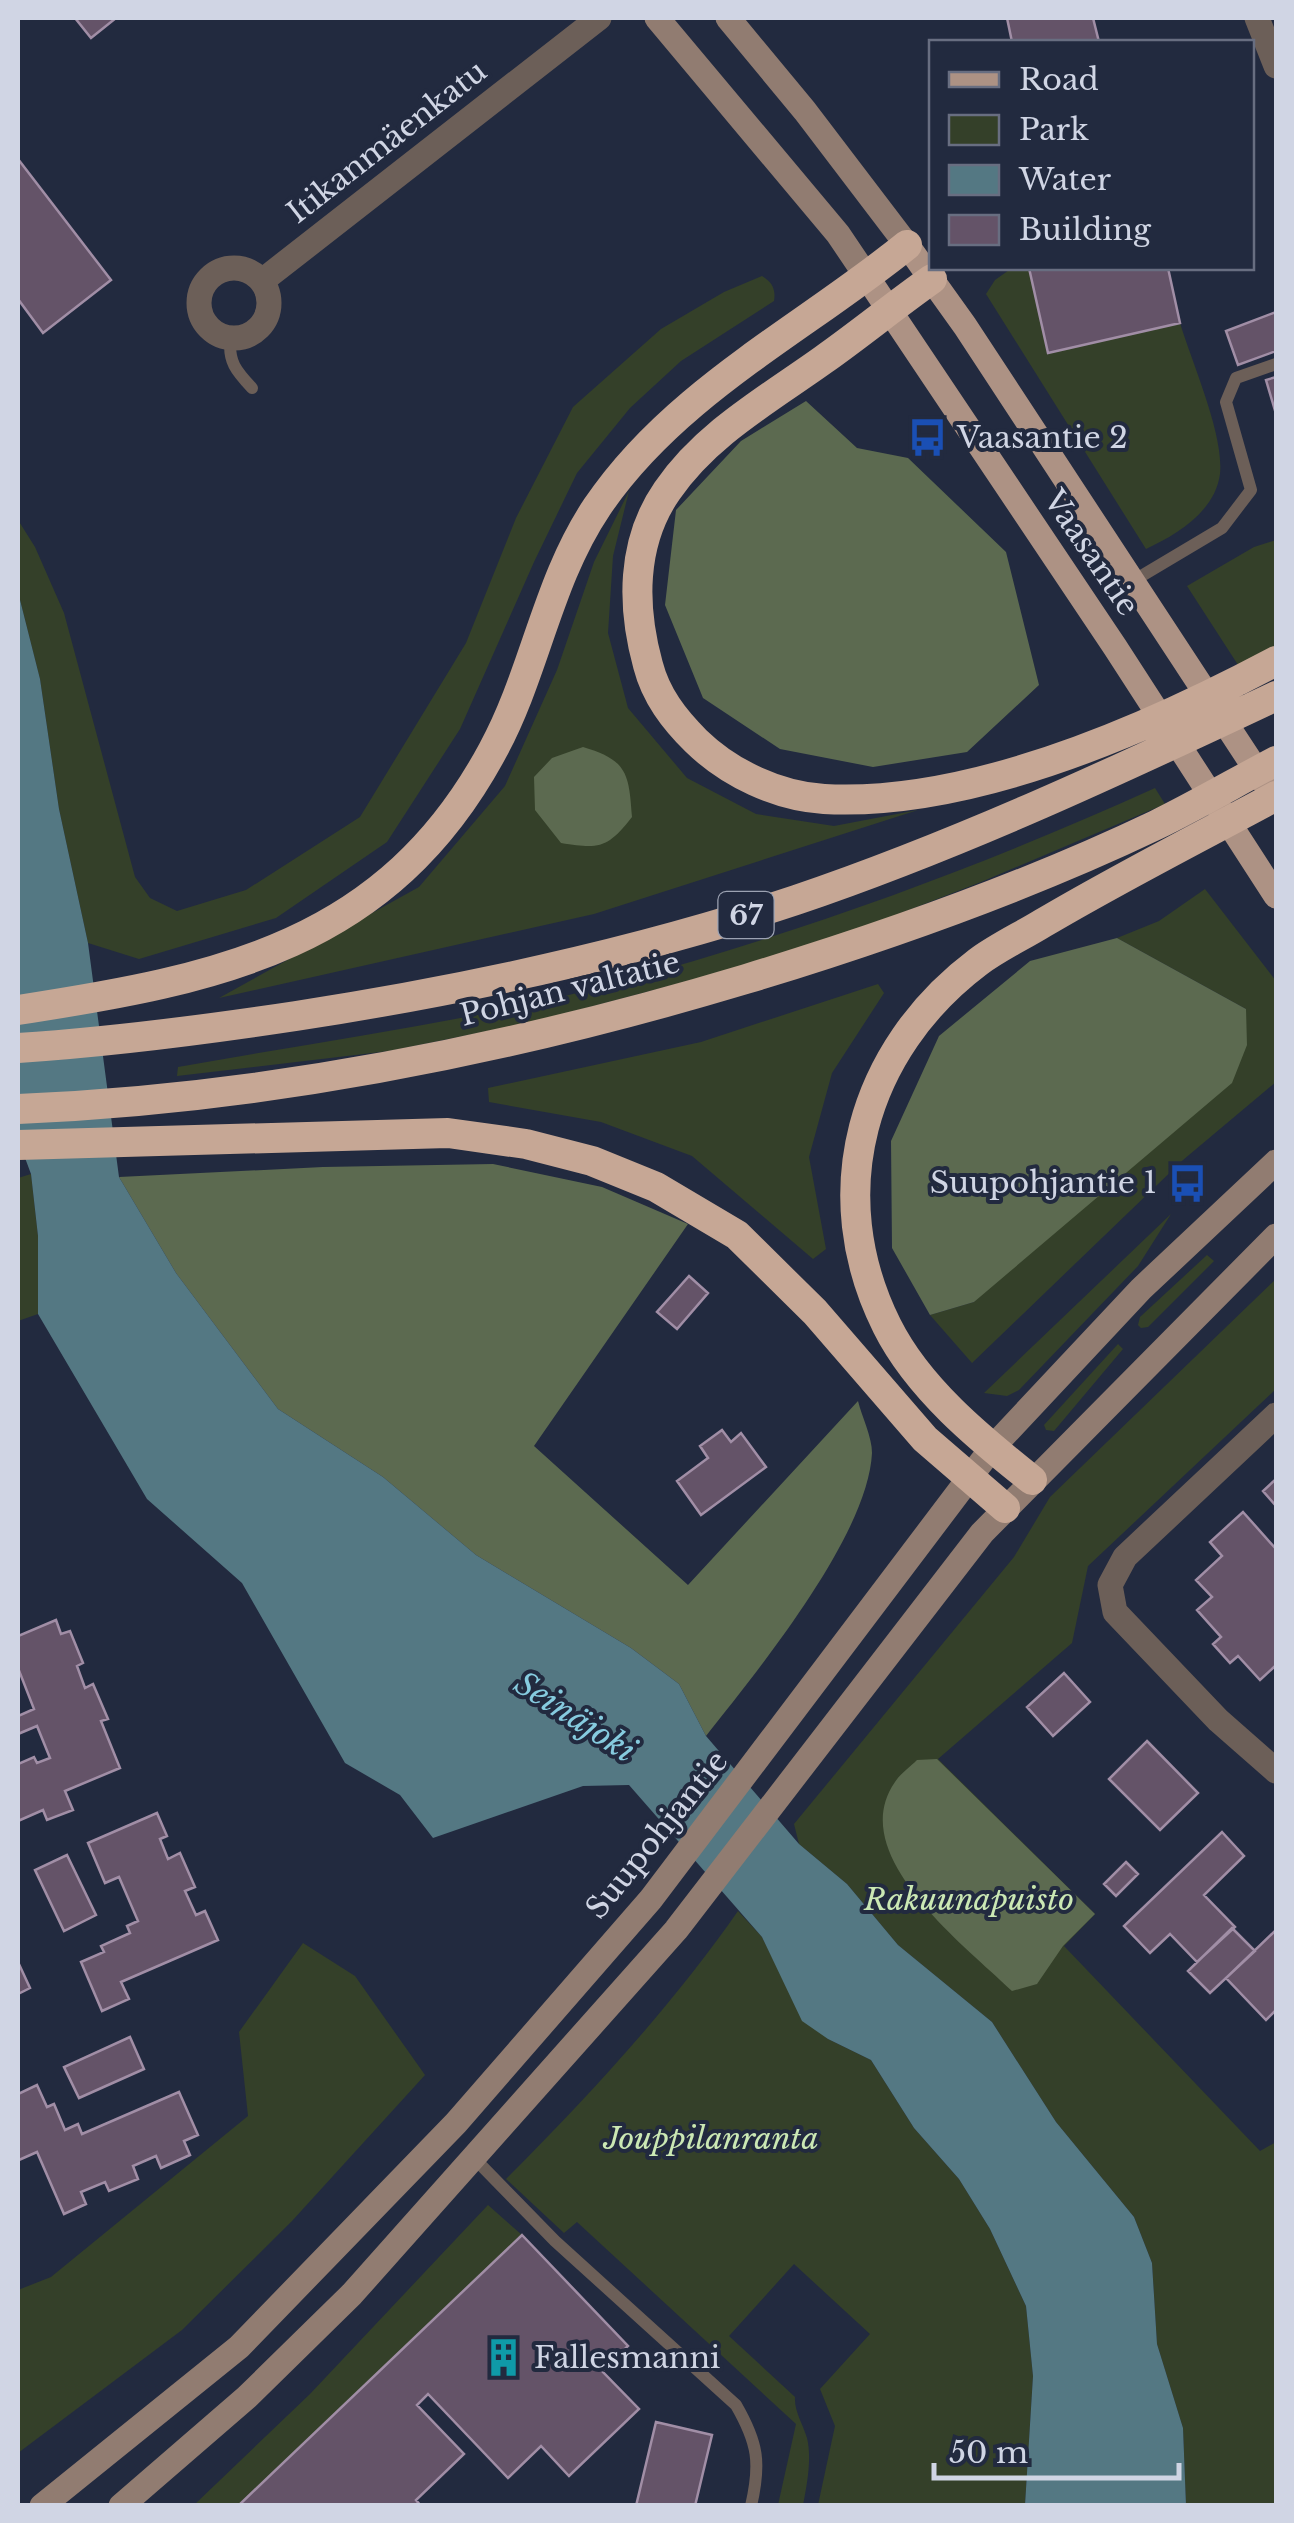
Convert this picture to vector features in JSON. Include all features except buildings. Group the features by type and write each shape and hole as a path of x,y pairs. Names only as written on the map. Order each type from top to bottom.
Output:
{"highway":[{"path":"18,1010 185,981 259,957 330,923 376,893 414,860 454,810 494,749 563,572 595,510 630,464 687,408 907,245"},
{"path":"932,279 740,417 701,450 666,492 644,538 636,600 652,680 674,719 716,760 764,785 822,799 885,797 966,784 1039,764 1114,737 1276,662"},
{"name":"Pohjan valtatie","path":"18,1048 184,1033 487,984 655,942 797,899 1076,791 1276,696"},
{"name":"Pohjan valtatie","path":"18,1109 188,1095 360,1074 525,1040 664,1004 838,951 988,897 1156,824 1276,761"},
{"path":"1032,1480 992,1448 919,1372 888,1329 868,1280 856,1226 855,1166 868,1109 896,1048 930,1005 979,962 1076,903 1276,798"},
{"path":"18,1144 448,1133 526,1144 592,1161 656,1188 737,1234 815,1312 907,1420 1005,1508"}],"main road":[{"name":"Vaasantie","path":"657,18 838,234 1115,647 1276,896"},
{"name":"Vaasantie","path":"728,18 818,126 932,279 1276,798"},
{"name":"Suupohjantie","path":"42,2506 239,2347 456,2123 652,1899 992,1448 1141,1289 1276,1162"},
{"path":"121,2506 247,2396 352,2294 676,1930 1005,1508 1276,1236"}],"street":[{"name":"Itikanmäenkatu","path":"262,280 598,18"},
{"path":"1257,18 1276,66"},
{"path":"231,267 242,268 262,280 270,302 268,314 254,332 232,338 220,336 203,320 198,309 202,286 220,270 231,267"},
{"path":"1276,1414 1125,1557 1110,1585 1114,1612 1218,1720 1276,1771"}],"lane":[{"path":"232,338 232,365 252,388"},
{"path":"1133,582 1222,528 1251,490 1226,402 1236,378 1276,364"},
{"path":"474,2158 556,2241 736,2406 754,2437 758,2476 751,2506"}],"green space":[{"path":"1009,270 1029,270 1048,353 1180,323 1212,419 1220,474 1211,500 1170,537 1146,549 986,294 995,280"},
{"path":"762,276 772,286 774,301 681,361 630,408 577,473 460,729 387,842 276,918 139,959 88,943 59,809 40,679 18,592 18,520 35,547 64,613 135,877 150,898 177,911 246,890 360,817 466,643 516,518 573,407 661,329 724,292"},
{"path":"806,401 857,448 908,458 1006,552 1039,685 967,752 873,767 780,749 703,698 665,605 676,510 741,441"},
{"path":"629,491 613,556 608,633 628,708 687,778 756,814 834,826 918,810 594,914 219,998 419,887 505,786 557,670 594,562"},
{"path":"1276,540 1276,648 1240,668 1187,586 1254,547"},
{"path":"583,747 617,763 627,779 631,802 632,817 623,828 609,841 594,846 561,843 535,810 534,777 552,758"},
{"path":"1155,788 1165,804 865,927 733,969 537,1021 389,1051 177,1076 178,1067 513,1008 691,962 893,895"},
{"path":"1205,889 1276,981 1276,1082 1183,1160 972,1363 930,1315 974,1302 1246,1009 1117,938 1159,921"},
{"path":"1117,938 1246,1009 1247,1045 1232,1083 974,1302 930,1315 892,1248 891,1141 939,1036 1030,961"},
{"path":"878,984 884,993 832,1073 809,1157 826,1249 813,1259 692,1156 601,1122 489,1102 488,1088 701,1042"},
{"path":"493,1164 602,1187 688,1224 534,1446 688,1585 858,1401 872,1453 866,1486 852,1523 807,1601 706,1736 679,1684 631,1648 476,1555 383,1477 278,1409 176,1273 119,1177"},
{"path":"31,1174 38,1236 38,1314 18,1321 18,1178"},
{"path":"1171,1214 1138,1266 1019,1390 1007,1396 984,1393"},
{"path":"1207,1255 1214,1261 1148,1327 1141,1328 1140,1317"},
{"name":"Rakuunapuisto","path":"1276,1279 1276,1389 1088,1566 1072,1643 938,1759 1095,1914 1064,1946 1260,2151 1276,2142 1276,2505 1186,2505 1183,2428 1157,2344 1152,2263 1134,2217 1056,2122 992,2022 898,1945 847,1884 799,1844 794,1824 1014,1557 1050,1497"},
{"path":"1118,1344 1123,1349 1054,1431 1046,1430 1044,1425"},
{"path":"937,1759 1095,1914 1063,1946 1037,1984 1012,1991 941,1924 897,1868 885,1839 883,1810 902,1773 917,1760"},
{"name":"Jouppilanranta","path":"738,1911 762,1937 781,1975 828,2039 871,2060 914,2128 959,2179 990,2229 1026,2306 1033,2376 1025,2505 818,2505 835,2426 820,2389 870,2334 794,2264 729,2336 795,2397 807,2438 809,2463 803,2505 778,2505 796,2424 577,2222 564,2233 506,2179 628,2050"},
{"path":"303,1943 355,1976 425,2075 292,2221 182,2330 18,2453 18,2290 51,2277 248,2116 239,2032"},
{"path":"488,2205 522,2235 239,2505 193,2506 310,2394"}],"water":[{"name":"Seinäjoki","path":"18,592 40,679 59,809 88,943 119,1177 176,1273 278,1409 383,1477 476,1555 631,1648 679,1684 706,1736 799,1844 847,1884 898,1945 992,2022 1056,2122 1134,2217 1152,2263 1157,2344 1183,2428 1186,2505 1025,2505 1033,2376 1026,2306 990,2229 959,2179 914,2128 871,2060 802,2021 762,1937 629,1785 583,1786 433,1838 400,1795 345,1763 242,1583 147,1499 38,1314 38,1236 31,1174 18,1139"}],"place":[{"name":"Vaasantie 2","path":"927,438"},
{"name":"Suupohjantie 1","path":"1187,1183"},
{"name":"Fallesmanni","path":"504,2358"}]}
